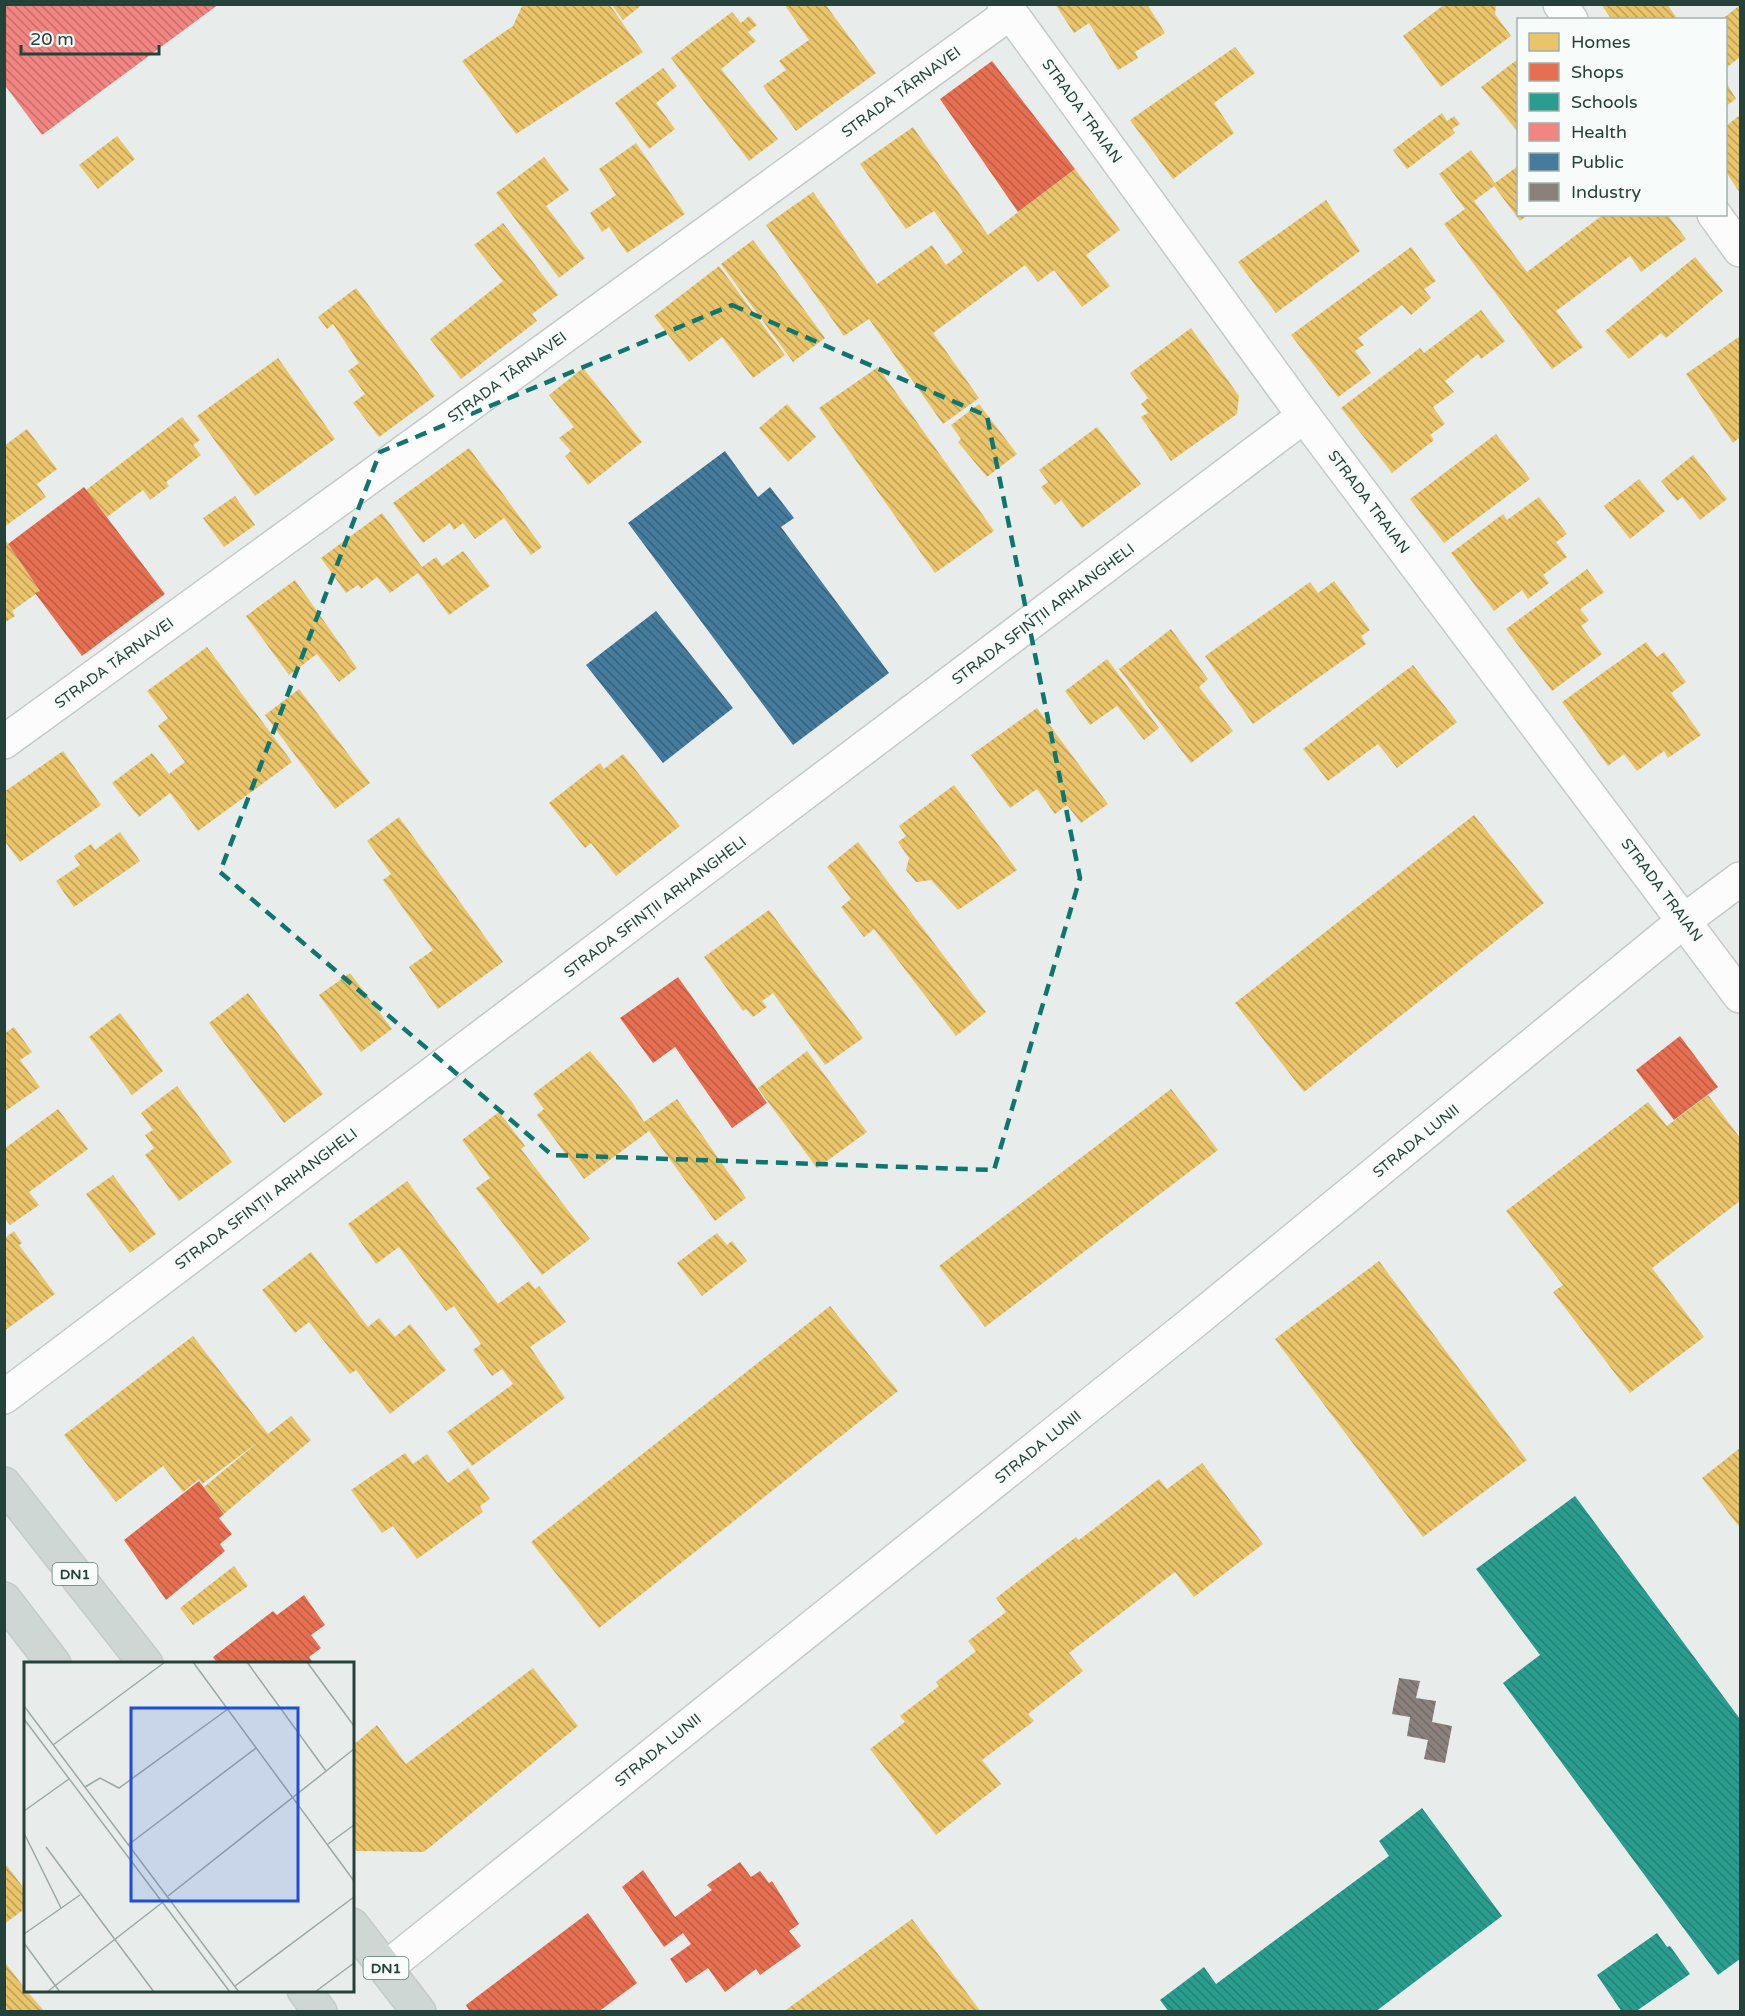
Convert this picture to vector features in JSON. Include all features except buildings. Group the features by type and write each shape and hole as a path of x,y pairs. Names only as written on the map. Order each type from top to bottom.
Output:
{"main road":[{"name":"DN1","path":"4,1484 144,1662"},
{"path":"4,1599 52,1662"},
{"name":"DN1","path":"354,1928 419,2012"},
{"path":"305,1992 320,2012"}],"street":[{"path":"1560,4 1570,18"},
{"name":"STRADA TRAIAN","path":"1007,9 1304,416 1740,996"},
{"name":"STRADA TÂRNAVEI","path":"4,742 1007,9"},
{"path":"1715,216 1740,250"},
{"name":"STRADA SFINȚII ARHANGHELI","path":"4,1397 1304,416"},
{"name":"STRADA LUNII","path":"386,1968 1200,1317 1685,920 1740,879"}],"highlighted area":[{"path":"732,305 987,416 1080,878 994,1170 552,1155 220,872 380,452"}]}
